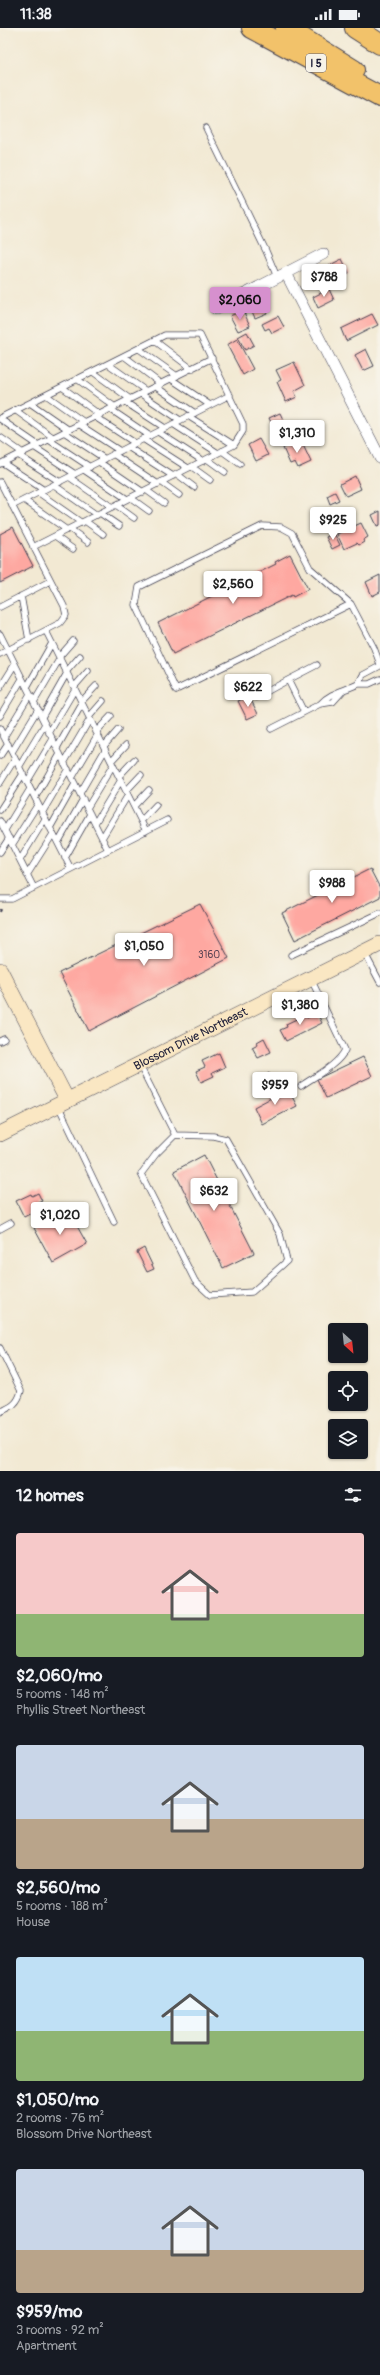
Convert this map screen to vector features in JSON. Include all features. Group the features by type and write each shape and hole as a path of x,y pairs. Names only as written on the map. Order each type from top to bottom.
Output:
{"highway":[{"name":"I 5","path":"252,28 380,97"},
{"name":"I 5","path":"286,28 380,86"},
{"path":"355,28 380,44"}],"street":[{"path":"216,309 323,254"},
{"path":"282,275 380,458"},
{"name":"Blossom Drive Northeast","path":"0,1134 380,944"},
{"path":"0,970 63,1102"}],"lane":[{"path":"206,128 266,251 282,275"},
{"path":"33,548 234,445 242,431 243,424 200,335 172,334 155,341 0,418 75,474"},
{"path":"155,341 192,369"},
{"path":"139,349 210,405"},
{"path":"124,356 196,413"},
{"path":"103,534 2,464 212,358"},
{"path":"108,364 143,393 180,420"},
{"path":"93,372 165,428"},
{"path":"77,380 150,436"},
{"path":"62,387 97,416 135,443"},
{"path":"46,395 82,424 120,451"},
{"path":"12,506 230,395"},
{"path":"30,403 105,459"},
{"path":"15,410 51,439 90,467"},
{"path":"188,416 234,445"},
{"path":"173,424 240,464"},
{"path":"158,432 225,472"},
{"path":"0,437 60,482"},
{"path":"143,439 210,480"},
{"path":"128,447 194,487"},
{"path":"113,454 179,495"},
{"path":"98,462 164,503"},
{"path":"84,470 149,511"},
{"path":"69,477 134,518"},
{"path":"0,482 66,611 66,615 60,623 0,654"},
{"path":"54,485 119,526"},
{"path":"24,500 88,542"},
{"path":"350,604 176,690 136,604 139,587 262,526 281,527 292,533 310,568 350,604 374,648 380,665 363,674 358,684"},
{"path":"55,536 73,549"},
{"path":"0,606 50,581"},
{"path":"21,596 28,640"},
{"path":"46,631 146,831"},
{"path":"0,634 108,850"},
{"path":"34,702 59,658 73,641"},
{"path":"27,687 52,643"},
{"path":"42,718 67,673 80,656"},
{"path":"0,688 15,664"},
{"path":"257,696 317,665"},
{"path":"49,732 74,688 88,671"},
{"path":"0,716 22,679"},
{"path":"271,729 320,704 329,694 342,692 358,684 369,684 380,679"},
{"path":"288,680 304,712"},
{"path":"57,748 82,703 96,686"},
{"path":"4,737 30,694"},
{"path":"64,763 89,718 103,701"},
{"path":"12,752 38,709"},
{"path":"72,778 97,733 111,716"},
{"path":"19,767 45,724"},
{"path":"0,729 71,869"},
{"path":"80,793 104,748 118,730"},
{"path":"27,782 53,739"},
{"path":"0,756 8,744"},
{"path":"87,808 112,763 126,745"},
{"path":"35,798 60,754"},
{"path":"0,783 15,759"},
{"path":"95,823 120,778 134,760"},
{"path":"42,813 68,769"},
{"path":"0,810 23,774"},
{"path":"102,838 127,793 141,775"},
{"path":"50,828 75,784"},
{"path":"30,789 1,825 34,888"},
{"path":"134,806 149,790"},
{"path":"58,843 83,799"},
{"path":"12,845 38,804"},
{"path":"141,821 156,805"},
{"path":"65,858 90,814"},
{"path":"20,860 45,819"},
{"path":"0,899 12,899 167,820"},
{"path":"27,875 53,834"},
{"path":"0,852 9,838"},
{"path":"291,955 380,913"},
{"path":"364,952 380,982"},
{"path":"302,1086 334,1063 342,1056 345,1050 310,979"},
{"path":"139,1064 175,1135"},
{"path":"63,1102 114,1222"},
{"path":"175,1135 213,1136 226,1139 280,1234 287,1261 252,1292 210,1295 195,1281 141,1174 156,1154 175,1135"},
{"path":"0,1229 11,1223"},
{"path":"0,1348 21,1391 19,1398 14,1405 0,1412"}],"building":[{"path":"342,259 349,273 319,288 313,277 323,272 322,269"},
{"path":"329,289 334,300 318,308 313,297"},
{"path":"261,301 267,313 255,318 250,307"},
{"path":"243,310 250,326 238,331 230,316"},
{"path":"372,314 378,325 346,341 341,329"},
{"path":"278,316 284,327 272,333 269,328 265,330 262,324"},
{"path":"247,332 254,345 245,350 238,337"},
{"path":"237,339 253,369 243,375 227,345"},
{"path":"366,349 374,366 363,371 355,355"},
{"path":"294,362 305,385 294,391 297,397 286,402 277,382 281,380 276,370"},
{"path":"280,413 287,428 276,433 269,418"},
{"path":"259,439 268,455 256,461 248,445"},
{"path":"302,439 305,444 303,445 311,462 298,468 295,462 290,464 283,448"},
{"path":"355,476 361,489 346,496 340,484"},
{"path":"335,492 339,500 330,504 327,496"},
{"path":"380,511 380,525 377,526 372,515"},
{"path":"361,523 368,537 359,545 357,543 344,549 337,534"},
{"path":"13,527 33,566 0,583 0,534"},
{"path":"334,533 340,545 332,549 326,537"},
{"path":"290,554 308,589 293,597 292,595 173,654 158,623 276,564 275,562"},
{"path":"380,575 380,592 372,596 366,582"},
{"path":"249,696 258,714 247,719 238,701"},
{"path":"370,869 380,888 380,897 295,940 282,913"},
{"path":"200,904 229,958 89,1031 59,973"},
{"path":"317,1013 322,1023 286,1041 280,1030 287,1027 286,1024 305,1015 307,1018"},
{"path":"264,1038 271,1052 258,1058 252,1047"},
{"path":"219,1053 225,1067 212,1073 214,1076 201,1082 196,1071 205,1067 202,1061"},
{"path":"363,1057 372,1076 326,1098 317,1079"},
{"path":"269,1073 274,1082 264,1087 260,1079"},
{"path":"288,1089 297,1106 262,1124 254,1107"},
{"path":"204,1155 254,1253 223,1268 174,1171"},
{"path":"38,1193 42,1201 36,1204 39,1209 24,1217 16,1201 31,1194 32,1196"},
{"path":"68,1210 87,1244 53,1263 34,1228"},
{"path":"144,1248 154,1269 147,1272 137,1252"}]}
